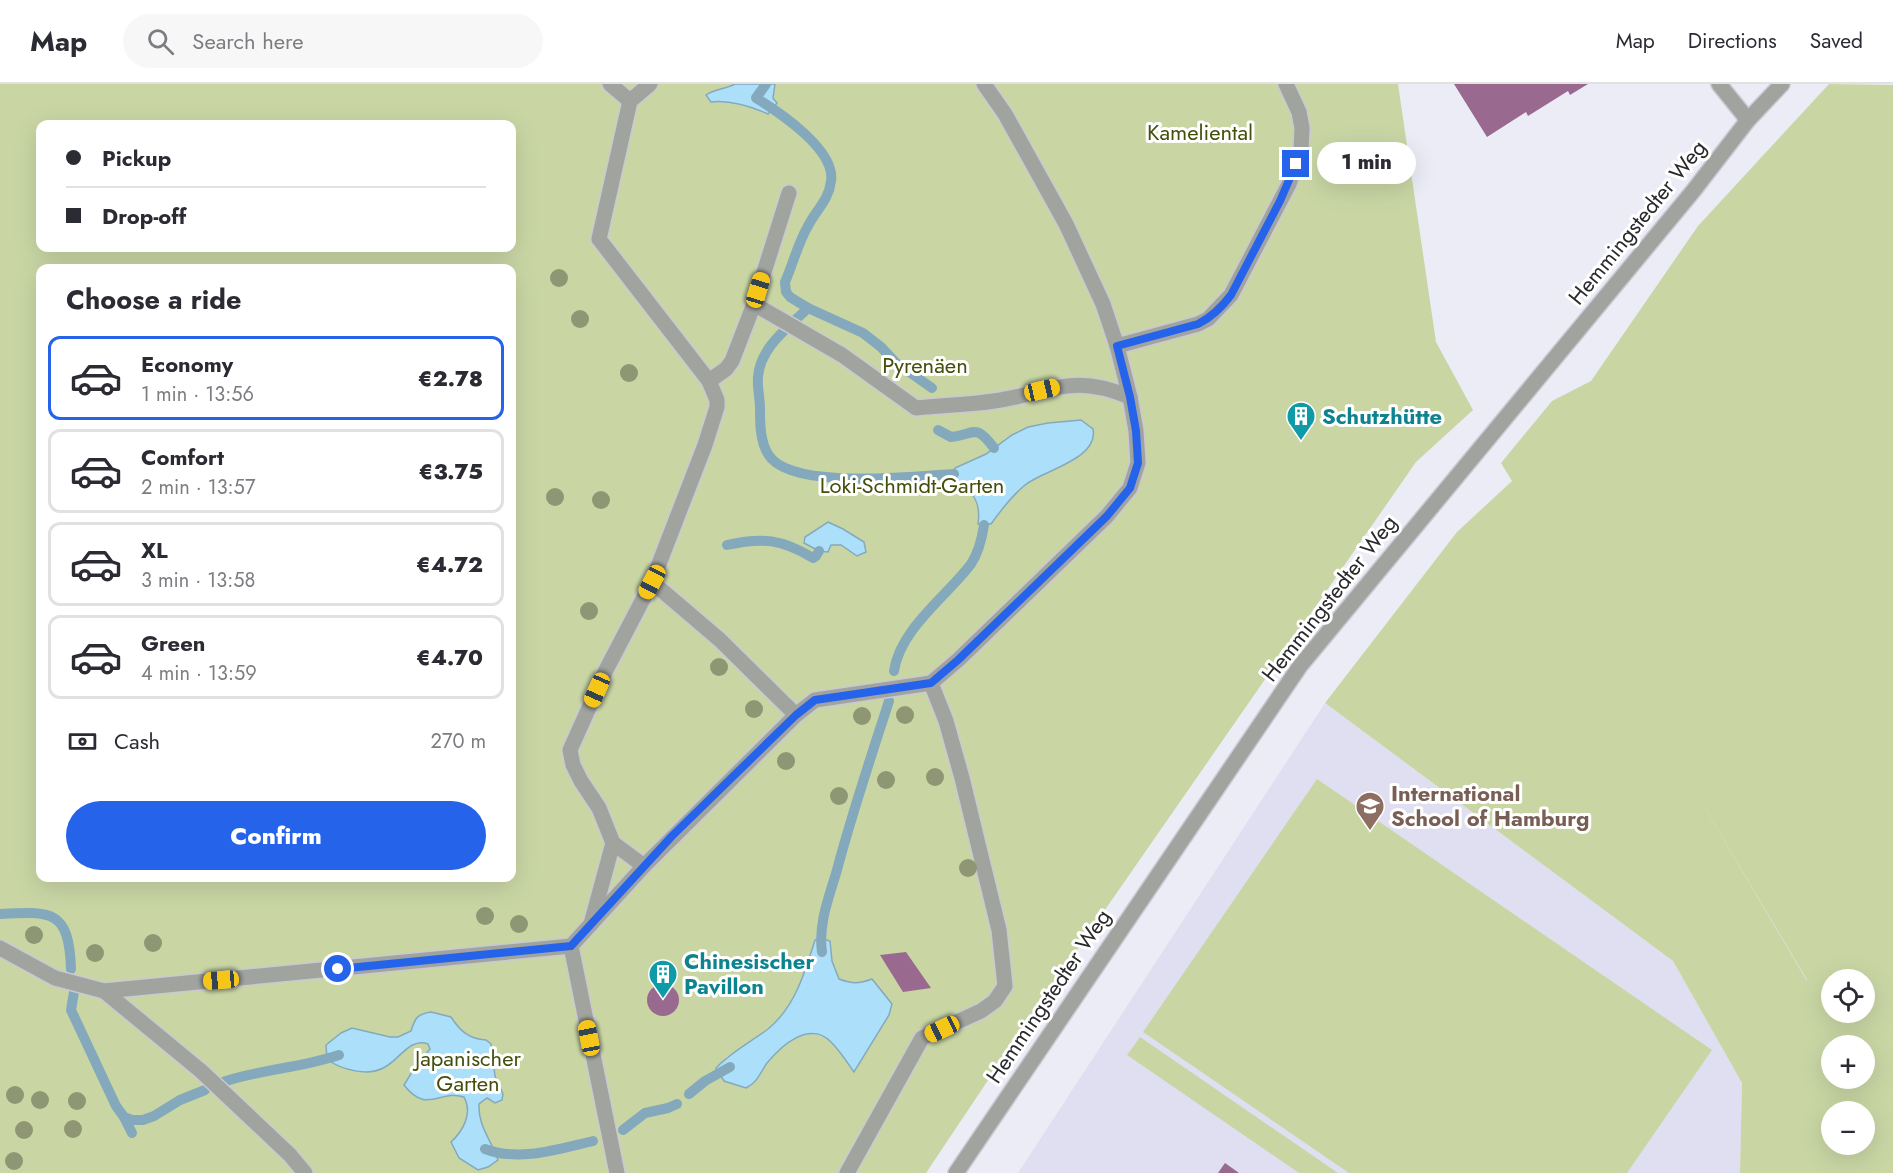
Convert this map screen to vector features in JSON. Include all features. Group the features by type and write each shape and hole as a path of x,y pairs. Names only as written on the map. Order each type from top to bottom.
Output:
{"street":[{"path":"610,84 630,101"},
{"path":"644,866 614,843 599,808 581,782 573,765 570,750 606,670 652,582 705,445 717,406 717,400 709,381 599,239 630,101 650,84"},
{"path":"0,948 55,978 104,991 571,946 672,836 796,715 815,700 931,683 958,660 1107,516 1130,488 1138,463 1136,431 1130,397 1103,304 1066,224 1005,114 984,84"},
{"path":"1117,346 1198,324 1208,319 1231,295 1289,184 1301,150 1302,128 1299,112 1286,84"},
{"path":"1719,84 1748,120"},
{"name":"Hemmingstedter Weg","path":"956,1173 1300,666 1694,190 1748,120 1782,84"},
{"path":"709,381 726,369 732,361 754,304 789,193"},
{"path":"754,304 842,355 916,408 995,401 1065,385 1090,385 1110,389 1130,397"},
{"path":"652,582 720,640 796,715"},
{"path":"847,1173 922,1038 981,1011 995,1002 1005,986 1005,968 999,930 962,778 946,721 931,683"},
{"path":"591,924 614,843"},
{"path":"571,946 617,1173"},
{"path":"104,991 201,1071 290,1155 305,1173"}],"shaded area":[{"name":"International School of Hamburg","path":"1325,703 1673,961 1742,1083 1740,1173 1018,1173"}],"green space":[{"name":"Loki-Schmidt-Garten","path":"0,84 1398,84 1436,342 1473,410 1416,462 1025,1025 926,1173 0,1173","holes":["815,940 830,941 832,962 839,979 851,983 862,983 829,1040 811,1034 794,1038 779,1050 758,1079 725,1058 766,1030 785,1011 801,982"]},
{"path":"1829,84 1893,85 1893,1173 1740,1173 1742,1083 1673,961 1325,703 1457,532 1512,481 1501,463 1552,401 1591,381 1698,226","holes":["1688,779 1807,980 1807,981"]},
{"name":"International School of Hamburg","path":"1317,779 1712,1050 1627,1173 1349,1173 1143,1032"},
{"path":"1140,1037 1338,1173 1299,1173 1127,1055"}],"water":[{"path":"735,84 775,84 773,98 777,103 768,114 740,105 711,102 706,95"},
{"path":"1081,420 1093,429 1093,439 1088,448 1068,463 1025,485 991,524 978,524 977,503 971,493 953,482 955,468 986,454 1012,435 1028,427"},
{"path":"828,522 864,542 866,552 857,556 841,545 831,545 828,552 819,551 804,543 805,537"},
{"path":"820,938 830,941 832,961 839,979 856,983 872,979 892,1004 889,1015 854,1072 831,1042 823,1036 805,1034 780,1049 750,1086 746,1088 724,1081 716,1068 768,1029 785,1010 798,988 815,940"},
{"path":"431,1012 451,1017 466,1033 491,1044 495,1076 503,1094 502,1100 495,1103 487,1098 479,1104 483,1126 498,1160 488,1167 478,1170 459,1158 451,1142 459,1133 467,1115 467,1103 464,1097 455,1095 427,1100 412,1094 404,1085 430,1049 428,1044 410,1046 390,1064 371,1072 347,1069 327,1059 326,1045 341,1033 352,1028 398,1037 411,1031 415,1020 420,1015"}],"building":[{"path":"1454,84 1588,84 1570,95 1568,91 1528,116 1526,112 1487,137"},
{"path":"906,952 931,988 903,992 880,955"},
{"name":"Chinesischer Pavillon","path":"663,984 674,989 679,1000 674,1011 663,1016 652,1011 647,1000 652,989"},
{"path":"1225,1163 1239,1173 1218,1173"}],"waterway":[{"path":"766,84 756,98 804,133 825,157 830,169 831,181 828,194 801,239 785,282 786,292 808,308 863,333 895,362 932,388"},
{"path":"808,308 777,338 760,366 758,381 760,426 768,454 780,466 801,473 826,477 855,479 954,474"},
{"path":"938,430 951,437 979,433 994,448"},
{"path":"894,671 905,641 915,627 971,564 980,545 984,525"},
{"path":"727,545 751,541 772,541 813,558 819,551"},
{"path":"822,952 823,921 828,900 889,701"},
{"path":"0,914 33,913 54,918 66,935 71,969"},
{"path":"74,992 71,1010 116,1106 124,1117 143,1120 180,1100 205,1090"},
{"path":"223,1082 339,1055"},
{"path":"689,1094 705,1081 730,1067"},
{"path":"623,1130 645,1113 677,1104"},
{"path":"124,1117 132,1133"},
{"path":"485,1149 511,1154 539,1153 593,1141"}],"place":[{"name":"Schutzhütte","path":"1301,442"},
{"name":"International School of Hamburg","path":"1370,832"},
{"name":"Chinesischer Pavillon","path":"663,1000"}],"route":[{"path":"338,969 571,946 672,836 796,715 815,700 931,683 1054,569 1107,516 1130,488 1138,463 1136,431 1117,346 1198,324 1208,319 1224,305 1289,184 1296,164"}],"park label":[{"name":"Kameliental","path":"1200,132"},
{"name":"Pyrenäen","path":"925,365"},
{"name":"Japanischer Garten","path":"468,1070"}]}
